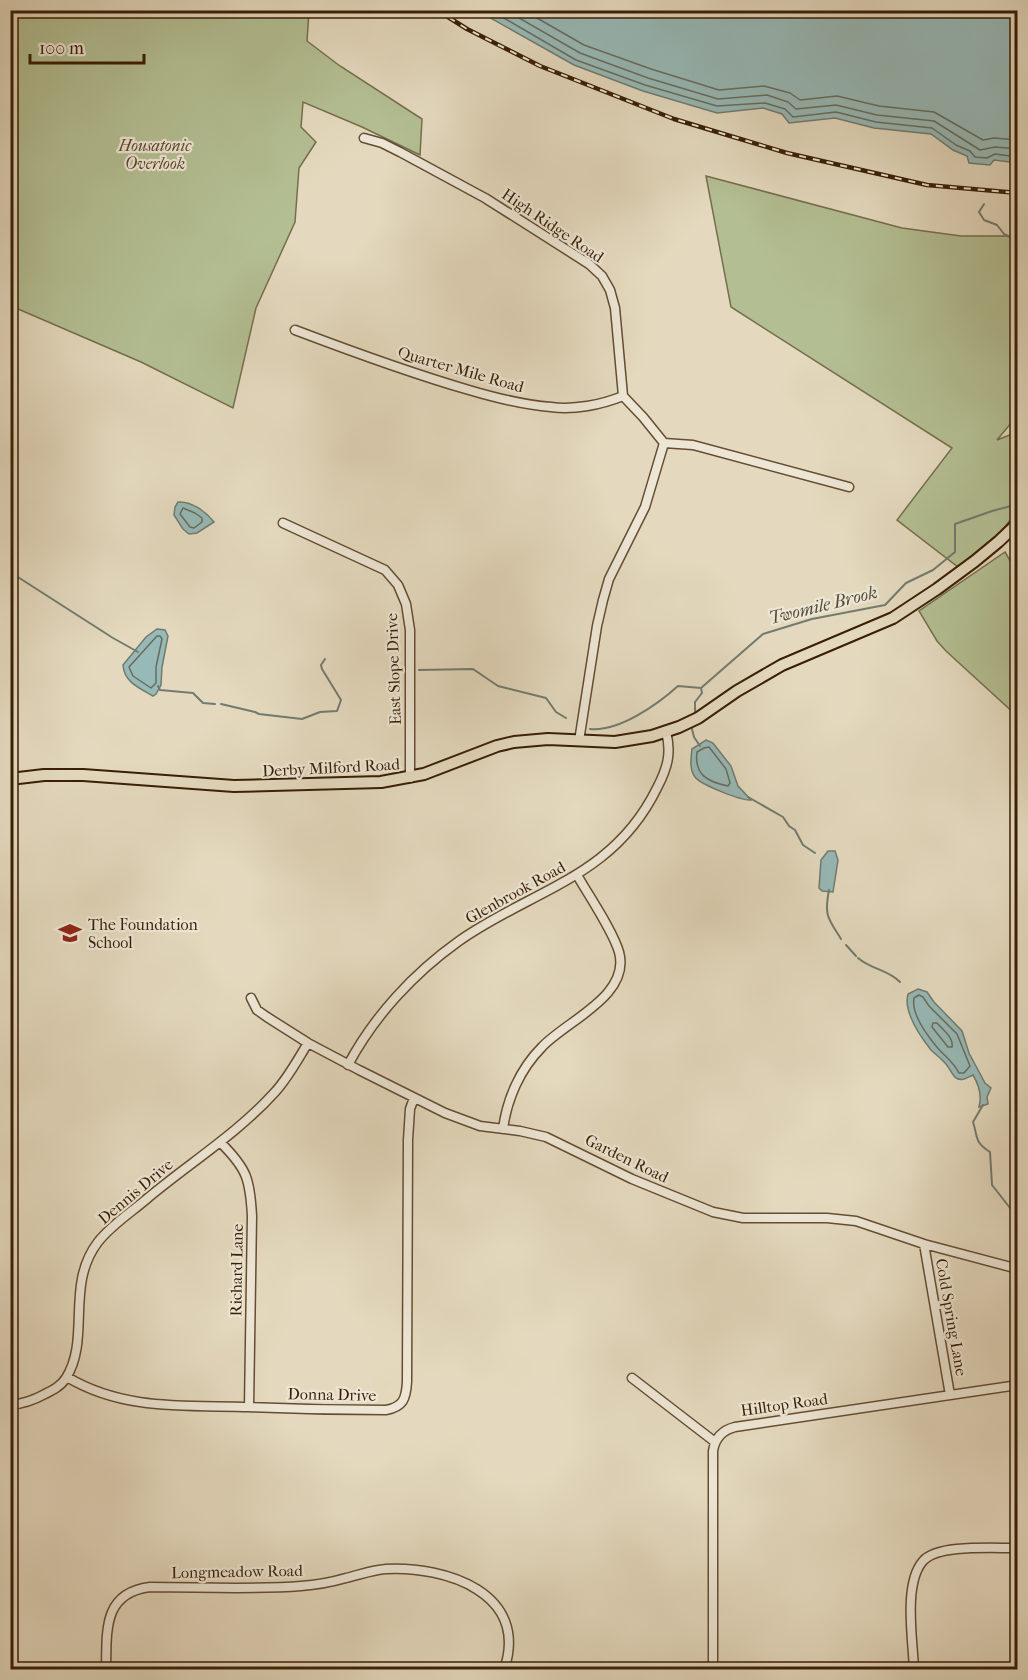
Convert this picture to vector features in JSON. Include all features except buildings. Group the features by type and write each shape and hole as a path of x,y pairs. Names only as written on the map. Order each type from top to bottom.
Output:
{"main road":[{"name":"Derby Milford Road","path":"10,779 44,775 83,775 234,786 365,783 410,778 514,742 548,739 615,742 666,732 698,718 774,669 900,614 975,561 1017,523"}],"street":[{"name":"High Ridge Road","path":"364,138 400,152 485,198 589,264 602,276 610,290 615,308 623,396"},
{"name":"Quarter Mile Road","path":"295,330 432,380 502,399 552,408 611,400 623,396"},
{"path":"623,396 664,442 693,445 849,487"},
{"path":"579,741 603,600 609,579 645,507 664,442"},
{"name":"East Slope Drive","path":"284,523 385,570 398,585 406,604 410,630 410,778"},
{"name":"Glenbrook Road","path":"348,1065 367,1034 392,1002 438,958 491,921 577,875 614,846 644,812 657,788 668,763 669,749 666,732"},
{"path":"503,1129 513,1090 534,1056 558,1032 598,1003 615,982 618,973 620,962 615,944 577,875"},
{"name":"Garden Road","path":"251,998 257,1010 267,1017 348,1065 414,1098 480,1126 546,1137 665,1194 726,1216 845,1219 924,1244 1017,1269"},
{"name":"Dennis Drive","path":"67,1377 76,1352 80,1286 85,1266 94,1248 106,1234 150,1196 220,1143 278,1090 308,1042"},
{"name":"Donna Drive","path":"67,1377 83,1387 104,1395 141,1403 180,1407 386,1410 399,1407 404,1401 407,1382 408,1140 410,1109 414,1098"},
{"name":"Richard Lane","path":"220,1143 244,1169 250,1190 252,1216 249,1407"},
{"name":"Cold Spring Lane","path":"924,1244 950,1395"},
{"path":"10,1406 34,1400 56,1388 67,1377"},
{"path":"632,1378 715,1442 713,1451 713,1670"},
{"name":"Hilltop Road","path":"715,1442 722,1433 735,1427 1017,1385"},
{"path":"914,1670 910,1590 914,1576 924,1560 941,1552 958,1549 1017,1548"},
{"name":"Longmeadow Road","path":"106,1670 110,1614 121,1598 138,1589 300,1586 344,1579 372,1571 399,1569 430,1573 456,1580 477,1588 490,1598 500,1610 508,1633 508,1651 504,1670"}],"green space":[{"name":"Housatonic Overlook","path":"10,11 309,11 307,41 340,66 422,119 420,155 303,102 301,127 316,142 299,168 295,222 256,308 233,408 141,362 11,306"},
{"path":"706,176 902,228 961,236 1017,236 1017,416 997,440 1017,432 1017,511 1001,532 958,567 897,520 952,448 731,307"},
{"path":"1005,552 1017,572 1016,715 946,651 937,641 919,611"}],"water":[{"path":"478,11 1017,11 1017,163 994,160 990,165 969,163 967,156 953,150 931,134 874,128 835,118 789,123 782,114 763,108 717,113 643,91 574,65"},
{"path":"178,502 188,503 198,508 214,522 197,533 189,534 174,515"},
{"path":"157,629 165,630 168,636 161,685 153,696 129,680 123,665 146,637"},
{"path":"706,740 713,743 731,766 738,786 751,800 722,792 695,777 691,767 692,749"},
{"path":"828,851 835,851 838,860 833,892 822,891 819,888 821,860"},
{"path":"918,989 927,992 962,1031 969,1053 985,1083 991,1088 987,1097 988,1104 979,1107 979,1091 973,1075 963,1079 956,1078 931,1050 918,1031 910,1016 907,1001 908,994"}],"waterway":[{"name":"Twomile Brook","path":"984,204 979,212 984,220 997,225 1004,234 1018,241"},
{"name":"Twomile Brook","path":"695,713 695,702 702,693 701,688 763,634 812,619 885,605 906,583 933,570 955,552 955,524 1011,506 1013,498"},
{"path":"10,572 138,652"},
{"path":"221,704 259,714 302,719 320,712 337,711 341,700 322,669 321,665 325,659"},
{"path":"419,670 473,669 498,686 546,698 556,712 566,718"},
{"path":"158,686 160,690 193,693 203,703 215,704"},
{"path":"590,729 601,729 625,721 660,701 678,686 701,688"},
{"name":"Twomile Brook","path":"692,729 700,746"},
{"name":"Twomile Brook","path":"748,797 783,817 795,830 803,845 815,853"},
{"path":"829,890 828,916 841,939"},
{"path":"846,945 856,956"},
{"path":"858,958 890,974 900,982"},
{"name":"Twomile Brook","path":"983,1105 973,1122 976,1135 981,1145 990,1152 992,1185 1014,1213 1013,1220 1018,1232"}],"railway":[{"path":"437,10 467,29 540,66 674,119 787,153 927,185 1018,193"}],"place":[{"name":"The Foundation School","path":"70,933"}]}
